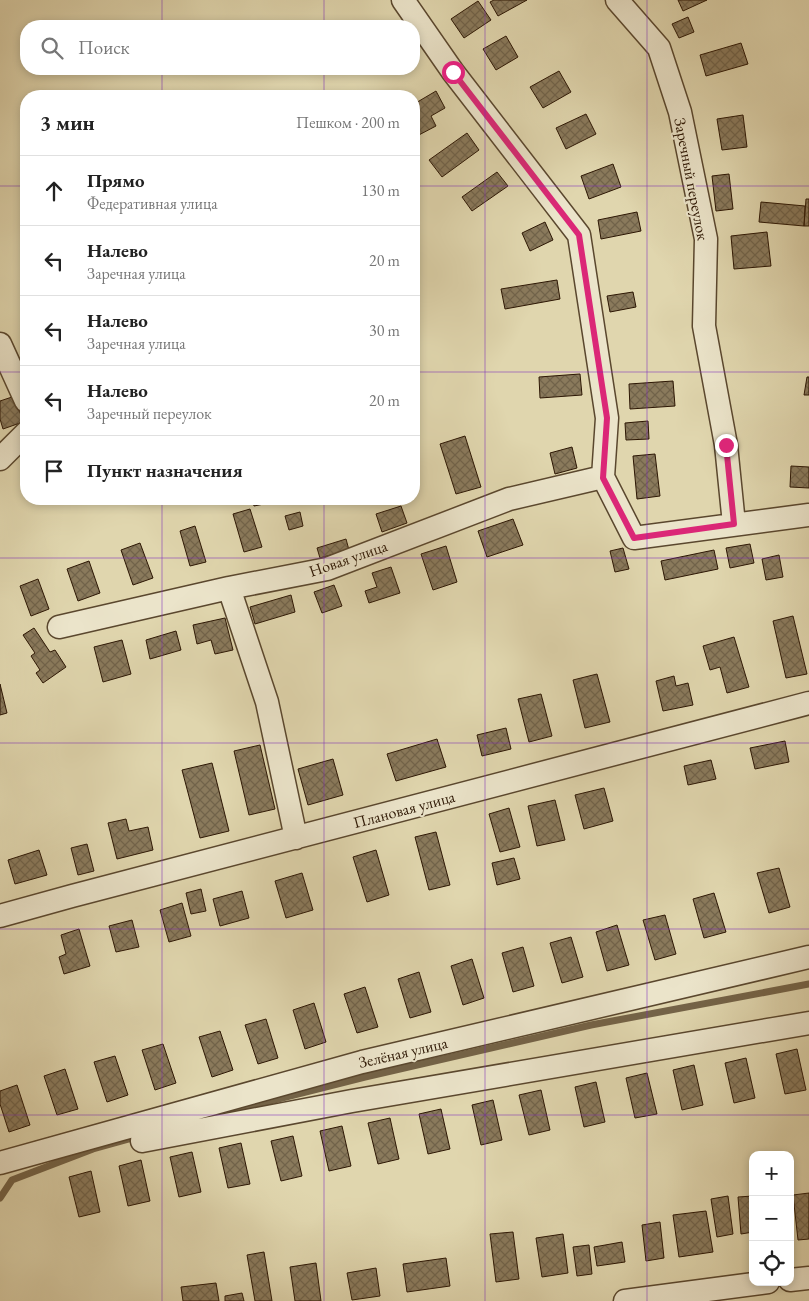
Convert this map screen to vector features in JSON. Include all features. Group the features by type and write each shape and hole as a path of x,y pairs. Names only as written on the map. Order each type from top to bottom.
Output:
{"street":[{"path":"403,0 417,20"},
{"name":"Заречный переулок","path":"618,0 659,48 680,112 706,239 704,326 726,445 734,524"},
{"path":"420,24 453,72 579,235 607,418 603,478 634,538 809,515"},
{"path":"0,344 20,389"},
{"path":"0,459 20,439"},
{"name":"Новая улица","path":"59,627 229,588 327,569 509,499 603,478"},
{"path":"229,588 267,702 296,838"},
{"name":"Плановая улица","path":"0,916 809,702"},
{"name":"Зелёная улица","path":"0,1163 362,1062 809,957"},
{"path":"142,1141 362,1099 809,1023"},
{"path":"794,1280 809,1278"},
{"path":"624,1301 749,1285"}],"building":[{"path":"494,0 527,0 498,16 490,2"},
{"path":"678,0 707,0 683,11"},
{"path":"478,1 491,20 464,38 451,19"},
{"path":"688,17 694,32 679,38 672,24"},
{"path":"506,36 518,57 496,70 483,49"},
{"path":"741,43 748,64 706,76 700,55"},
{"path":"559,71 571,92 543,108 530,87"},
{"path":"436,91 445,108 431,116 436,126 420,134 420,100"},
{"path":"586,114 596,134 566,149 556,128"},
{"path":"743,115 747,147 722,150 717,119"},
{"path":"467,133 479,150 442,177 429,160"},
{"path":"613,164 621,187 589,199 581,176"},
{"path":"497,172 508,186 472,211 462,197"},
{"path":"729,174 733,209 716,211 712,176"},
{"path":"806,199 809,199 809,226 804,226"},
{"path":"761,202 805,206 804,226 759,222"},
{"path":"637,212 641,231 601,239 598,220"},
{"path":"545,222 553,240 530,251 522,233"},
{"path":"767,232 771,266 734,269 731,236"},
{"path":"557,280 560,299 505,309 501,289"},
{"path":"633,292 636,307 610,312 607,296"},
{"path":"580,374 582,395 540,398 539,377"},
{"path":"807,377 809,377 809,395 804,395"},
{"path":"673,381 675,406 630,409 629,384"},
{"path":"15,396 20,412 20,423 3,429 0,419 0,401"},
{"path":"648,421 649,439 626,440 625,423"},
{"path":"465,436 481,487 456,494 440,444"},
{"path":"572,447 577,468 555,474 550,453"},
{"path":"655,454 660,496 637,499 633,456"},
{"path":"791,466 809,467 809,488 790,487"},
{"path":"401,506 407,523 382,532 376,514"},
{"path":"250,509 262,547 244,552 233,514"},
{"path":"300,512 303,526 289,530 285,516"},
{"path":"513,519 523,545 487,557 478,531"},
{"path":"195,526 206,562 190,566 180,531"},
{"path":"346,539 349,550 320,558 317,548"},
{"path":"140,543 153,578 133,585 121,550"},
{"path":"750,544 754,563 730,568 726,548"},
{"path":"446,546 457,582 433,590 421,554"},
{"path":"623,548 629,569 615,572 610,551"},
{"path":"714,550 718,569 665,580 661,561"},
{"path":"779,555 783,577 766,580 762,559"},
{"path":"89,561 100,593 78,601 67,569"},
{"path":"391,567 400,593 369,603 365,591 377,587 372,573"},
{"path":"38,579 49,609 31,616 20,586"},
{"path":"334,585 342,606 322,613 314,592"},
{"path":"291,595 295,612 255,624 250,607"},
{"path":"793,616 807,674 786,678 773,621"},
{"path":"225,618 233,650 215,654 211,640 197,644 193,625"},
{"path":"34,628 50,652 55,650 66,667 43,683 36,673 40,670 31,656 35,653 23,635"},
{"path":"176,631 181,650 150,659 146,640"},
{"path":"734,637 749,687 727,693 720,667 710,670 703,646"},
{"path":"122,640 131,674 103,682 94,647"},
{"path":"597,674 610,722 585,728 573,680"},
{"path":"674,676 676,686 688,683 693,705 663,711 656,681"},
{"path":"0,684 7,713 0,715"},
{"path":"541,694 552,736 529,742 518,699"},
{"path":"506,728 511,749 482,756 477,735"},
{"path":"437,739 446,767 396,781 387,754"},
{"path":"785,741 789,762 755,769 750,748"},
{"path":"260,745 275,809 249,815 234,751"},
{"path":"333,759 343,795 308,805 298,769"},
{"path":"711,760 716,779 688,785 684,766"},
{"path":"212,763 229,831 200,838 182,770"},
{"path":"604,788 613,821 584,829 575,795"},
{"path":"555,800 565,840 537,846 528,806"},
{"path":"509,808 520,847 500,852 489,814"},
{"path":"126,819 129,831 148,827 153,850 117,859 108,823"},
{"path":"436,832 450,885 429,890 415,837"},
{"path":"87,844 94,871 78,875 71,848"},
{"path":"39,850 47,875 15,884 8,860"},
{"path":"376,850 389,895 367,902 353,857"},
{"path":"514,858 520,879 497,885 492,863"},
{"path":"779,868 790,907 769,913 757,873"},
{"path":"302,873 313,910 286,918 275,881"},
{"path":"201,889 206,911 191,914 186,893"},
{"path":"242,891 249,918 220,926 213,899"},
{"path":"714,893 726,932 704,938 693,899"},
{"path":"182,903 191,936 169,942 160,910"},
{"path":"665,915 676,954 655,960 643,920"},
{"path":"132,920 139,947 116,952 109,926"},
{"path":"617,925 629,965 607,971 596,932"},
{"path":"79,929 90,966 64,974 59,957 66,954 61,935"},
{"path":"571,937 583,977 562,983 550,943"},
{"path":"523,947 534,986 513,992 502,953"},
{"path":"472,959 484,998 463,1005 451,966"},
{"path":"419,972 431,1012 410,1018 398,979"},
{"path":"365,987 378,1027 357,1033 344,994"},
{"path":"314,1003 326,1042 305,1049 293,1010"},
{"path":"266,1019 278,1058 258,1064 245,1025"},
{"path":"220,1031 233,1070 212,1077 199,1037"},
{"path":"163,1044 176,1083 155,1090 142,1050"},
{"path":"797,1049 806,1090 785,1094 776,1054"},
{"path":"115,1056 128,1095 107,1102 94,1062"},
{"path":"746,1058 755,1098 734,1103 725,1063"},
{"path":"694,1065 703,1105 682,1110 673,1070"},
{"path":"65,1069 78,1109 57,1115 44,1076"},
{"path":"647,1073 657,1114 635,1118 626,1078"},
{"path":"596,1082 605,1122 584,1127 575,1087"},
{"path":"17,1085 30,1125 9,1132 0,1104 0,1091"},
{"path":"541,1090 550,1130 529,1135 519,1095"},
{"path":"493,1100 502,1140 481,1145 472,1105"},
{"path":"441,1109 450,1149 428,1154 419,1114"},
{"path":"390,1118 399,1159 378,1164 368,1123"},
{"path":"342,1126 351,1166 329,1171 320,1131"},
{"path":"293,1136 302,1176 281,1181 271,1141"},
{"path":"241,1143 250,1184 228,1188 219,1148"},
{"path":"192,1152 201,1192 179,1197 170,1157"},
{"path":"141,1160 150,1201 128,1206 119,1166"},
{"path":"91,1171 100,1212 79,1217 69,1177"},
{"path":"809,1193 809,1239 798,1240 794,1195"},
{"path":"728,1196 733,1234 717,1237 711,1199"},
{"path":"749,1196 749,1233 741,1234 738,1197"},
{"path":"706,1211 713,1252 679,1257 673,1215"},
{"path":"660,1222 664,1258 646,1261 642,1225"},
{"path":"513,1232 519,1279 496,1282 490,1234"},
{"path":"563,1234 568,1273 542,1277 536,1238"},
{"path":"622,1242 625,1262 597,1266 594,1247"},
{"path":"589,1245 592,1274 577,1276 573,1247"},
{"path":"264,1252 272,1301 255,1301 247,1255"},
{"path":"446,1258 450,1286 407,1292 403,1264"},
{"path":"316,1263 321,1301 295,1301 290,1267"},
{"path":"376,1268 380,1296 352,1300 347,1273"},
{"path":"216,1283 219,1301 183,1301 181,1287"},
{"path":"242,1293 244,1301 225,1301 225,1296"}],"waterway":[{"path":"199,1119 365,1077 591,1025 809,984"},
{"path":"0,1198 12,1180 93,1149 129,1139"}],"route":[{"path":"453,72 579,235 607,418 603,478 634,538 734,524 726,445"}]}
